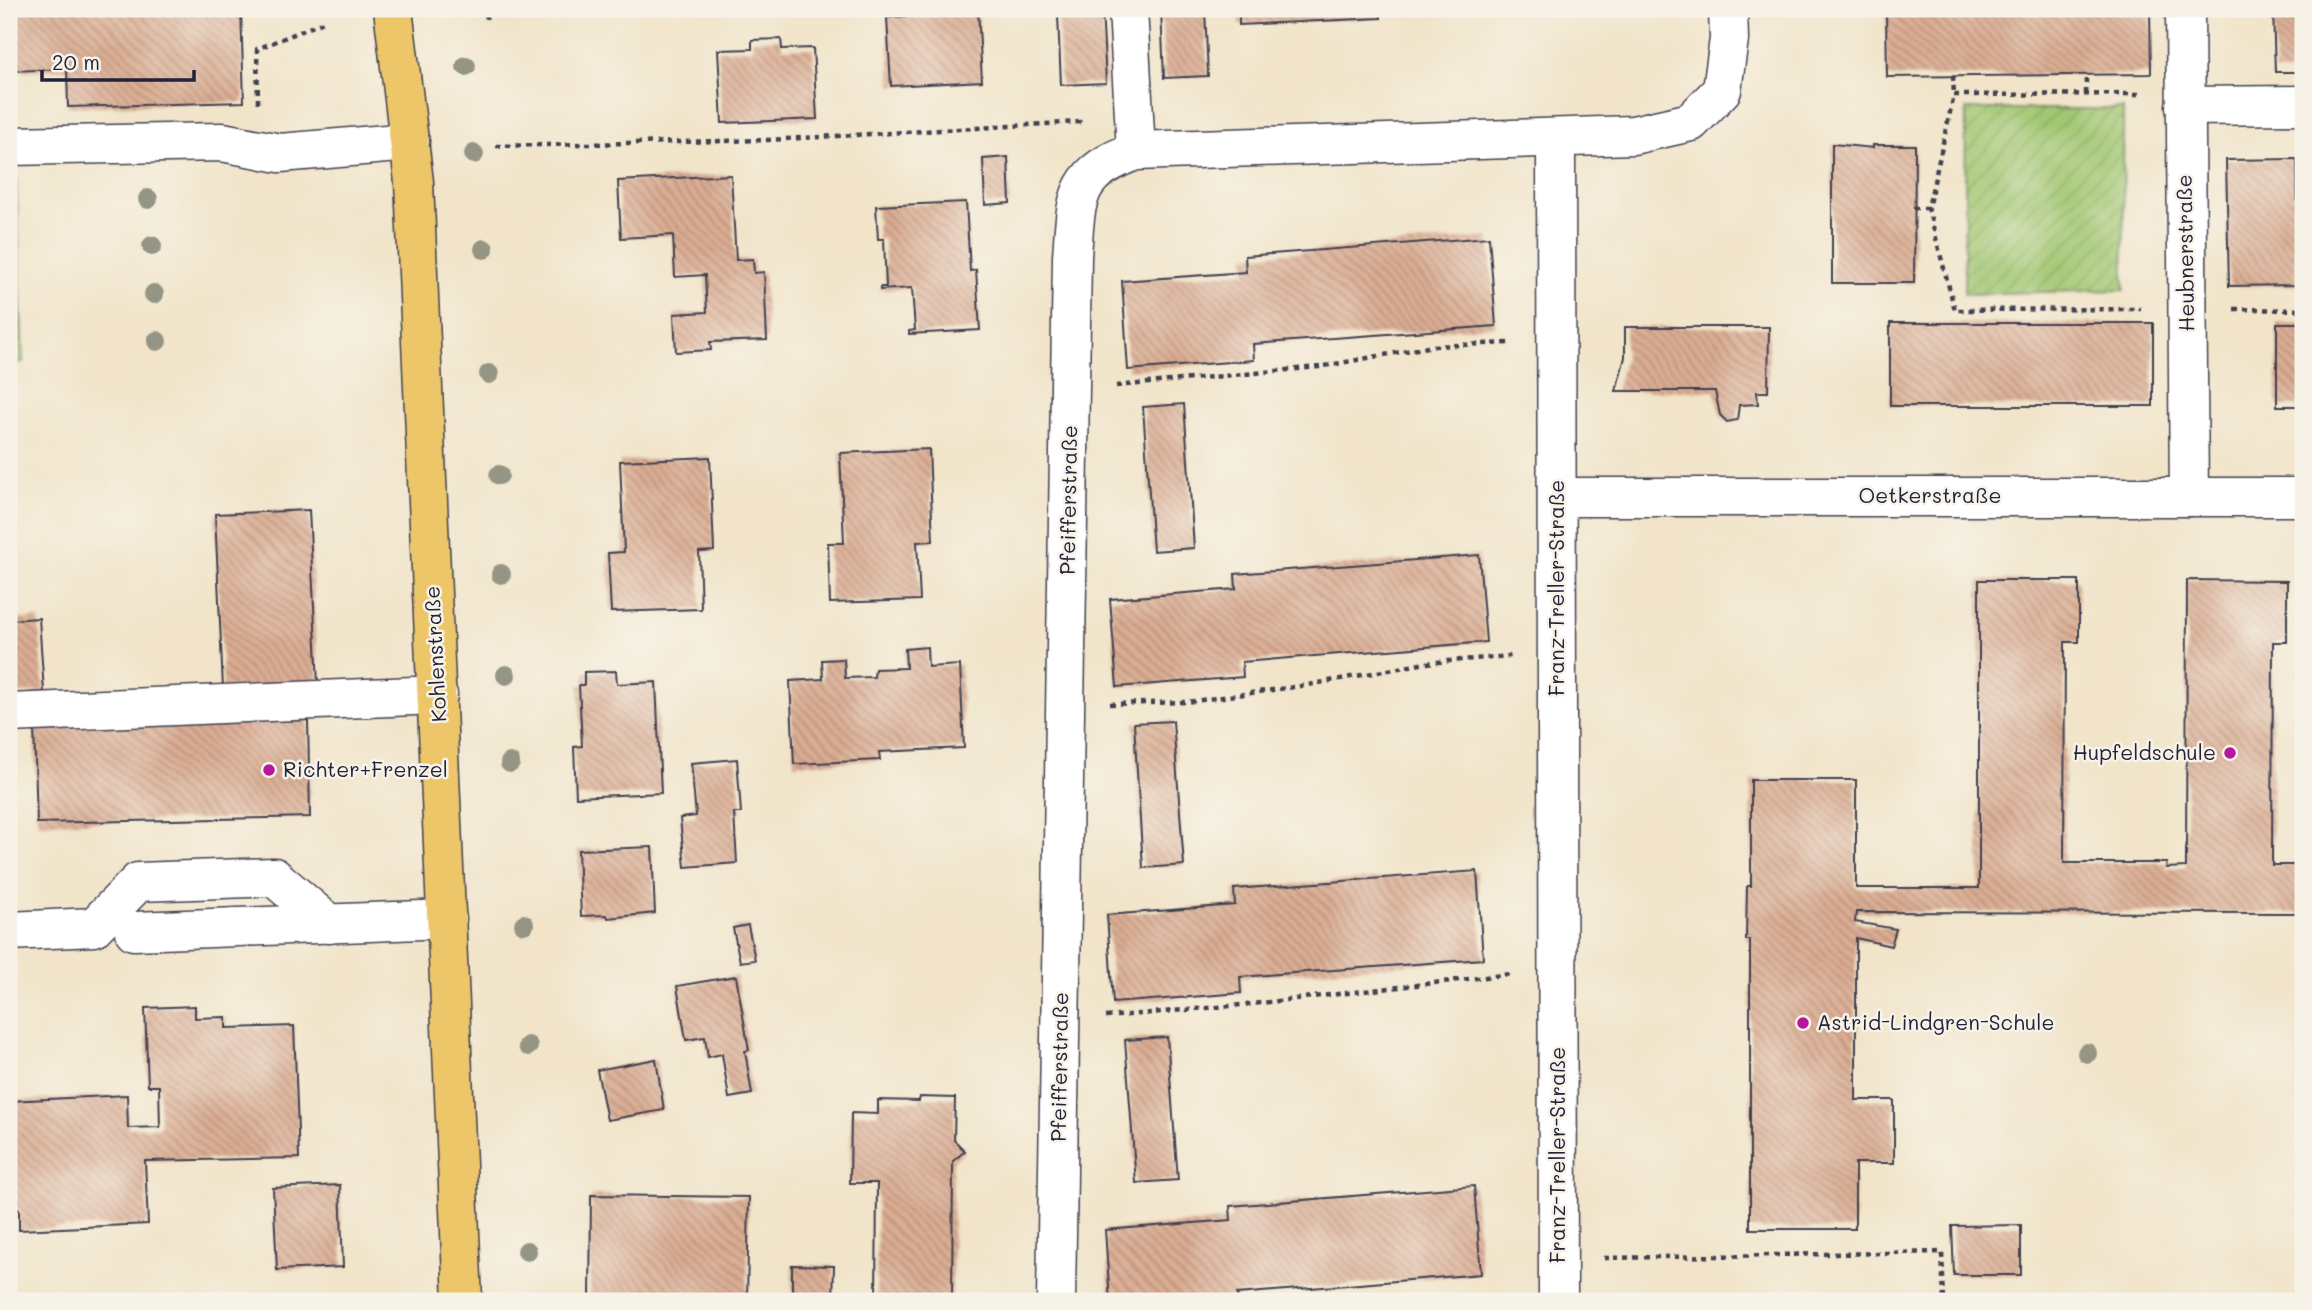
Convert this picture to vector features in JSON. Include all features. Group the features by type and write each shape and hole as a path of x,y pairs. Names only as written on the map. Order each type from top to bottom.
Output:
{"main road":[{"name":"Kohlenstraße","path":"393,9 410,142 438,695 463,1301"}],"street":[{"path":"1128,9 1121,156 1633,135 1691,122 1722,90 1729,39 1728,9"},
{"name":"Heubnerstraße","path":"2185,9 2189,496"},
{"path":"2185,100 2303,105"},
{"name":"Franz-Treller-Straße","path":"1556,138 1558,1301"},
{"path":"9,146 61,142 222,142 280,153 410,142"},
{"name":"Pfeifferstraße","path":"1056,1301 1072,257 1075,212 1083,184 1121,156"},
{"name":"Oetkerstraße","path":"1557,497 2303,497"},
{"path":"9,713 438,695"},
{"path":"9,930 94,927 138,882 274,877 329,925"},
{"path":"134,931 447,919"}],"path":[{"path":"486,19 487,9"},
{"path":"259,149 257,49 326,22"},
{"path":"2086,74 2086,94"},
{"path":"1953,76 1954,95 1928,208 1955,310 2303,310"},
{"path":"1954,95 2086,94 2185,100"},
{"path":"496,146 767,140 1080,122 1121,156"},
{"path":"1913,208 1928,208"},
{"path":"1070,390 1319,367 1433,346 1557,341"},
{"path":"1065,705 1186,702 1308,685 1426,663 1556,652"},
{"path":"1060,1021 1252,1004 1557,968"},
{"path":"1557,1259 1942,1251 1944,1301"}],"green space":[{"path":"1966,109 2123,109 2124,290 1964,294"},
{"path":"9,176 16,176 23,362 11,363"}],"building":[{"path":"9,9 241,9 244,102 68,107 67,69 9,71"},
{"path":"916,9 978,9 982,81 891,86 887,18 910,16"},
{"path":"1061,9 1102,9 1106,83 1061,85 1058,16 1061,16"},
{"path":"1161,9 1205,9 1208,76 1164,78"},
{"path":"1239,9 1406,11 1380,12 1381,18 1239,25"},
{"path":"1886,9 2150,9 2151,74 1887,77"},
{"path":"2273,9 2303,9 2303,72 2275,72"},
{"path":"781,39 782,49 813,48 817,119 722,123 718,50 752,49 752,40"},
{"path":"1832,144 1873,148 1873,145 1915,145 1914,283 1832,283"},
{"path":"1008,157 1010,203 985,205 983,159"},
{"path":"2297,159 2298,285 2229,286 2226,160"},
{"path":"731,175 736,260 753,259 754,273 764,272 767,340 710,342 711,350 676,352 674,314 707,312 705,275 675,277 673,235 621,238 618,181"},
{"path":"966,202 970,271 976,270 980,330 909,334 909,331 915,330 912,288 880,290 880,287 886,287 884,239 878,239 876,206"},
{"path":"1489,237 1496,326 1253,344 1254,360 1128,370 1122,281 1246,272 1245,256"},
{"path":"1890,323 2153,323 2153,406 1890,406"},
{"path":"2277,323 2303,323 2303,406 2277,406"},
{"path":"1625,327 1769,327 1768,392 1757,392 1758,404 1739,405 1737,420 1727,422 1720,415 1715,391 1616,391 1625,357"},
{"path":"1184,404 1194,548 1153,551 1143,407"},
{"path":"929,449 933,541 917,542 920,600 830,603 828,543 844,543 840,453"},
{"path":"710,457 714,551 699,552 701,609 611,612 608,553 624,552 620,461"},
{"path":"309,510 318,684 223,688 215,514"},
{"path":"1479,555 1486,642 1242,662 1243,677 1117,687 1110,599 1236,589 1235,574"},
{"path":"1979,580 2079,580 2079,642 2065,642 2064,863 2167,863 2166,868 2186,867 2187,580 2287,581 2287,642 2273,642 2272,865 2303,865 2303,913 1856,912 1855,922 1896,929 1891,946 1856,938 1856,1100 1894,1100 1894,1163 1855,1163 1855,1229 1750,1229 1750,940 1746,940 1747,886 1751,886 1751,780 1856,780 1856,888 1979,888"},
{"path":"39,618 44,692 9,694 9,620"},
{"path":"927,647 928,667 960,665 964,748 879,752 880,760 794,764 790,681 823,679 822,660 844,659 845,678 874,677 875,669 906,668 905,649"},
{"path":"616,671 617,684 656,682 661,793 576,797 574,747 582,746 579,685 584,685 584,672"},
{"path":"308,720 310,817 37,823 34,726"},
{"path":"1173,721 1184,865 1143,868 1134,723"},
{"path":"737,759 741,813 734,813 737,863 685,867 680,818 696,816 691,763"},
{"path":"652,847 655,913 608,918 607,915 581,916 578,850"},
{"path":"1477,871 1483,959 1240,977 1241,993 1113,1003 1107,915 1235,905 1234,889"},
{"path":"748,925 755,960 740,962 733,928"},
{"path":"736,976 749,1050 745,1051 752,1094 729,1098 722,1054 708,1057 705,1037 686,1040 677,986"},
{"path":"195,1006 195,1018 226,1017 226,1028 294,1026 299,1158 145,1161 148,1224 19,1230 19,1209 9,1209 9,1101 127,1095 128,1128 160,1127 159,1086 148,1086 145,1008"},
{"path":"1167,1037 1178,1180 1136,1183 1125,1040"},
{"path":"656,1059 664,1110 607,1120 597,1070"},
{"path":"920,1097 955,1098 954,1140 965,1151 953,1161 952,1301 876,1301 877,1183 850,1183 851,1113 878,1114 878,1100 919,1101"},
{"path":"340,1185 343,1267 277,1270 273,1188"},
{"path":"1474,1186 1481,1274 1237,1294 1238,1301 1110,1301 1105,1230 1231,1220 1230,1206"},
{"path":"591,1195 749,1197 747,1301 590,1301"},
{"path":"2021,1225 2021,1275 1954,1275 1952,1226"},
{"path":"792,1265 834,1266 833,1301 792,1301"}],"place":[{"name":"Hupfeldschule","path":"2230,753"},
{"name":"Richter+Frenzel","path":"269,770"},
{"name":"Astrid-Lindgren-Schule","path":"1803,1023"}]}
